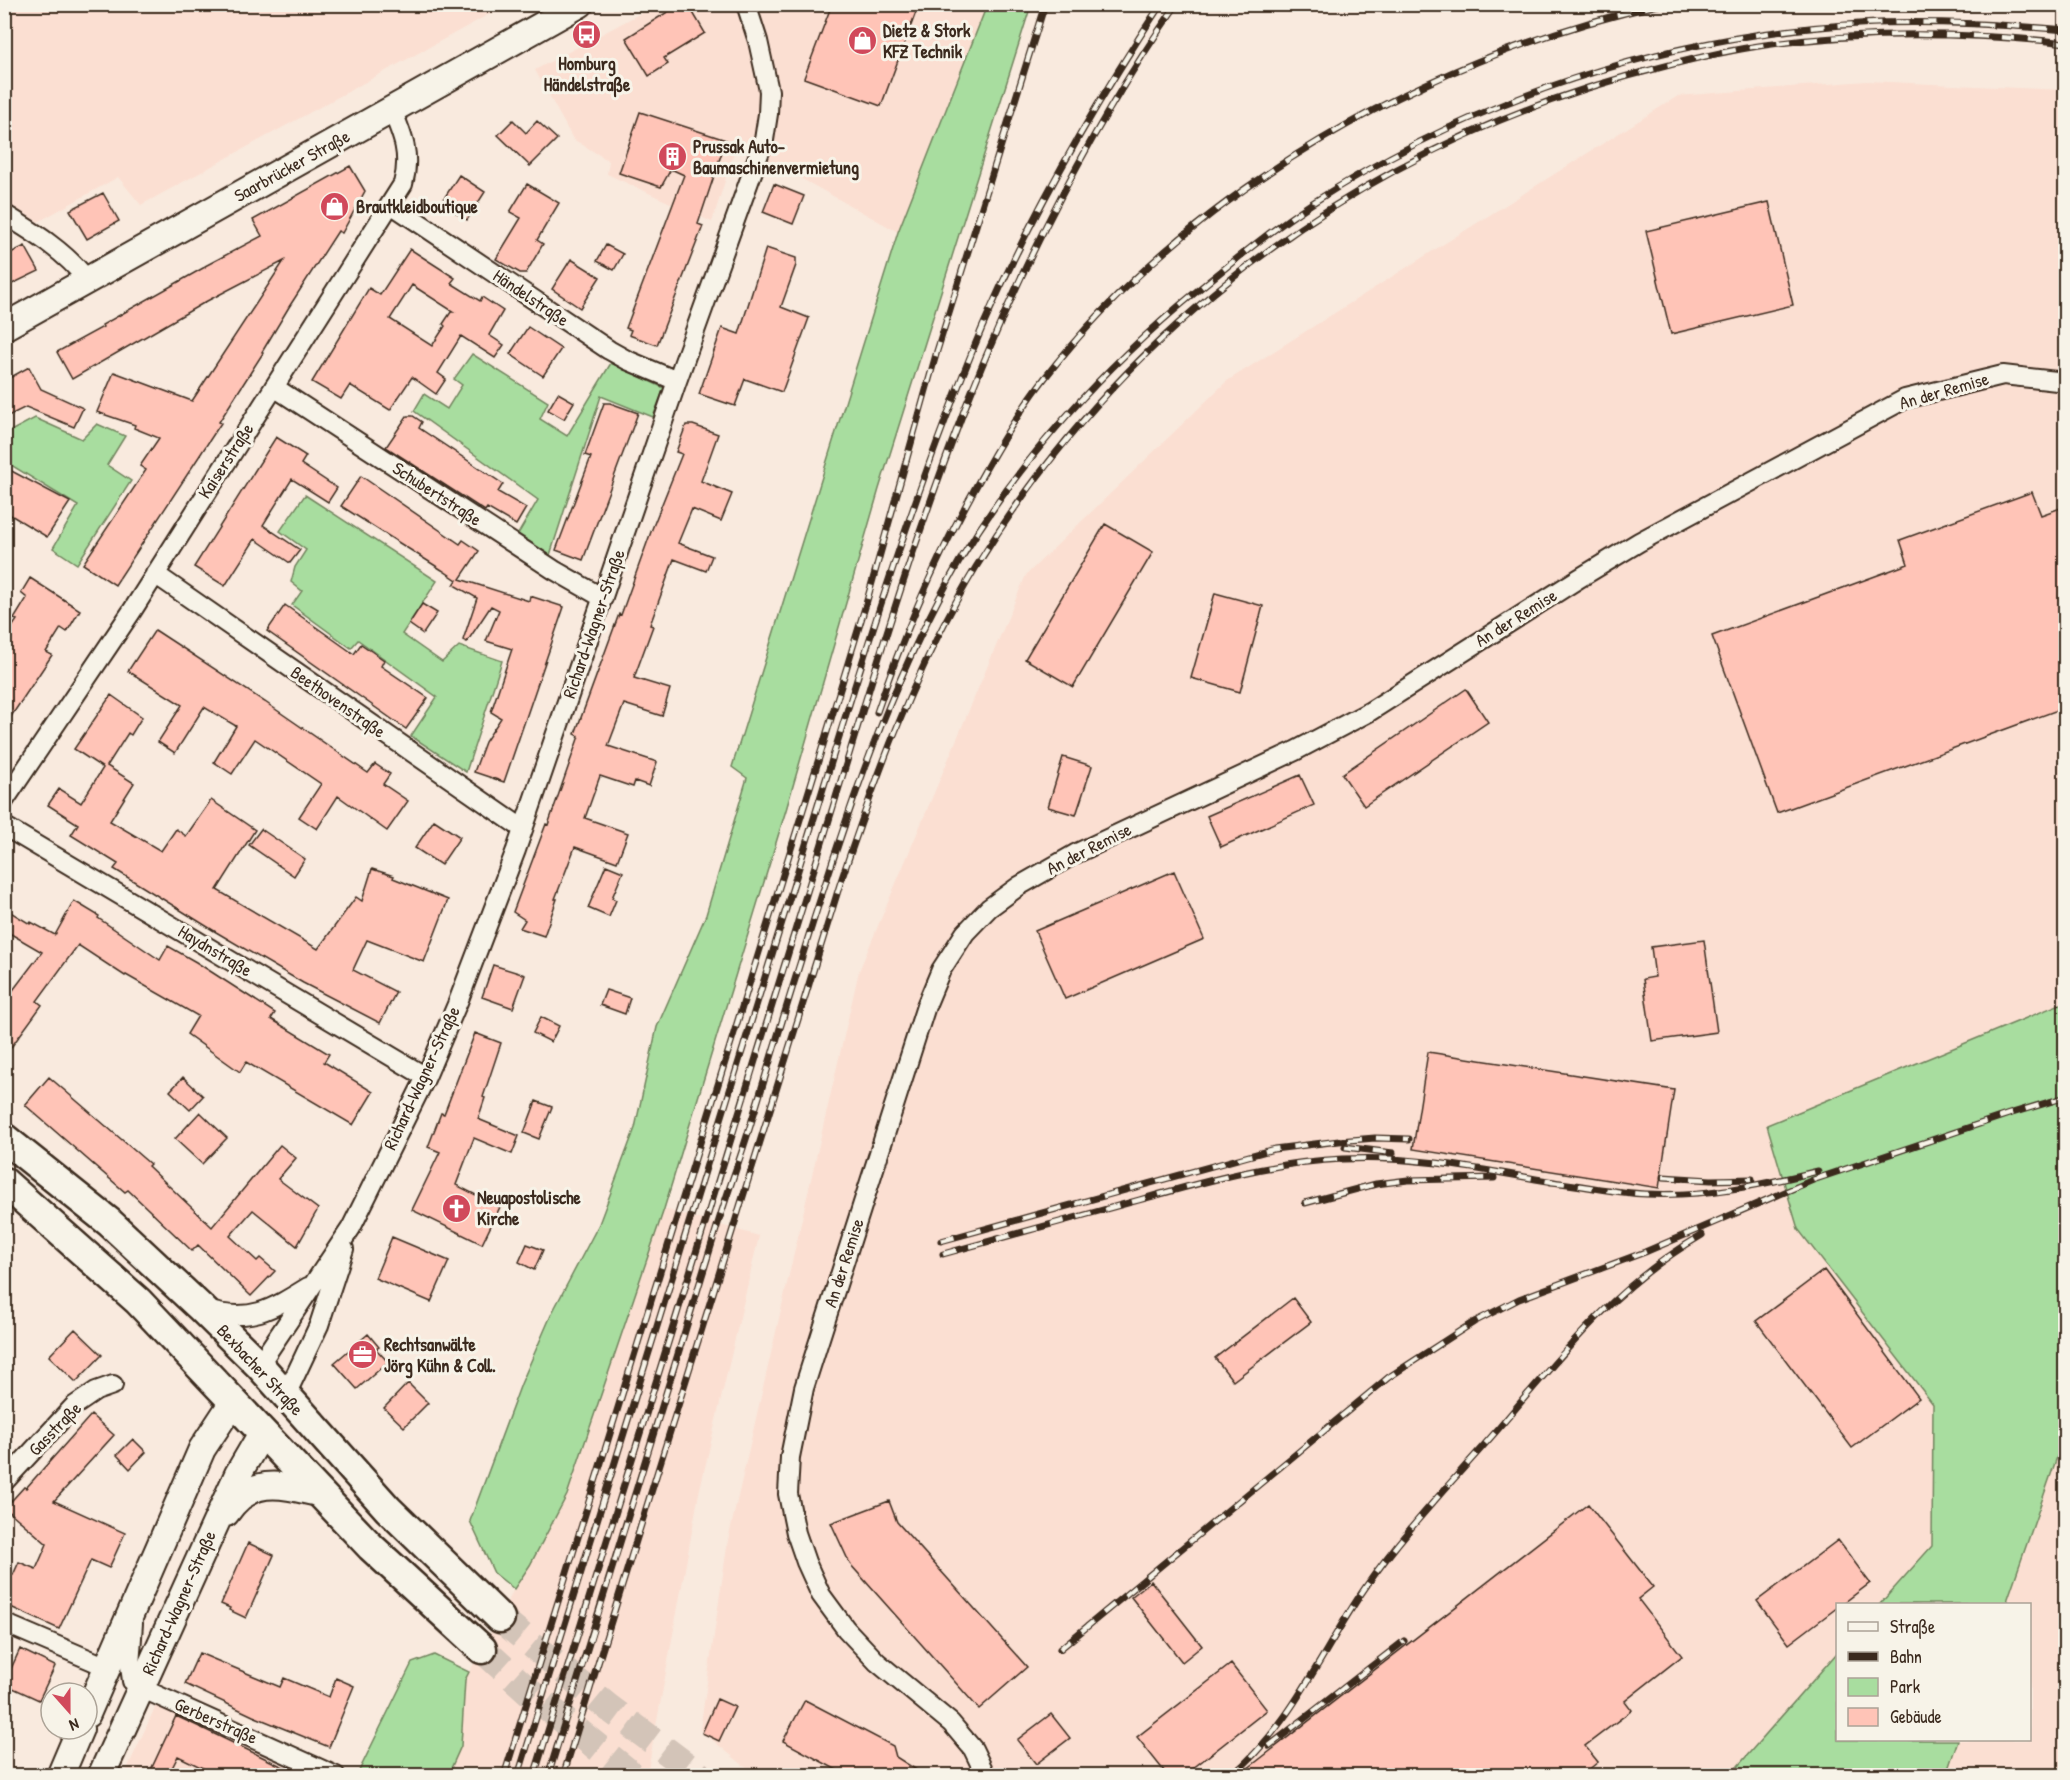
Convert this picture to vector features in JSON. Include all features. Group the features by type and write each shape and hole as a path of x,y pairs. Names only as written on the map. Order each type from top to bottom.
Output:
{"main road":[{"name":"Saarbrücker Straße","path":"4,327 580,4"},
{"name":"Bexbacher Straße","path":"4,1138 109,1222 201,1308 259,1365 388,1509 500,1618"},
{"path":"4,1182 138,1301 371,1547 482,1649"},
{"path":"99,1686 202,1449 259,1365"},
{"path":"262,1433 286,1395"},
{"name":"Richard-Wagner-Straße","path":"101,1776 245,1460 262,1433"},
{"path":"209,1538 232,1503 249,1489 266,1485 286,1485 318,1493"},
{"path":"60,1776 75,1741"}],"street":[{"name":"Richard-Wagner-Straße","path":"259,1365 351,1228 426,1077 487,929 523,829 677,381 756,166 765,131 769,91 758,41 746,4"},
{"name":"Kaiserstraße","path":"4,801 155,573 403,184 407,169 405,140 392,110"},
{"name":"Händelstraße","path":"391,204 609,350 677,381"},
{"path":"4,214 51,245 77,267 88,281"},
{"name":"An der Remise","path":"986,1776 973,1749 951,1723 877,1662 846,1629 821,1594 796,1533 788,1494 790,1457 807,1377 926,1006 941,970 965,933 989,908 1019,886 1075,854 1295,751 1369,712 1639,542 1905,399 2003,375 2066,381"},
{"name":"Schubertstraße","path":"274,387 554,570 603,598"},
{"name":"Beethovenstraße","path":"155,573 523,829"},
{"name":"Haydnstraße","path":"4,826 426,1077"},
{"name":"Richard-Wagner-Straße","path":"286,1395 319,1325 351,1228"},
{"name":"Richard-Wagner-Straße","path":"201,1308 226,1316 248,1316 286,1301 312,1285"},
{"name":"Gasstraße","path":"4,1482 74,1406 96,1391 113,1385"},
{"path":"134,1606 130,1666 132,1681 141,1688"},
{"path":"4,1623 107,1667"},
{"name":"Gerberstraße","path":"141,1688 336,1776"}],"shaded area":[{"path":"5,4 506,5 141,205 118,177 38,222 5,202"},
{"path":"656,5 987,5 898,232 737,143 712,222 607,174 609,161 573,139 535,70"},
{"path":"1867,81 2065,90 2065,1002 1767,1125 1798,1229 1933,1404 1932,1546 1881,1603 1836,1603 1836,1654 1730,1775 763,1776 743,1765 700,1730 728,1540 859,971 1026,575 1227,381 1678,96"},
{"path":"664,1209 759,1236 699,1493 647,1775 448,1776 461,1746 465,1680 567,1495"},
{"path":"2065,1434 2065,1775 1946,1776 1958,1741 2031,1741 2031,1603 2006,1603"},
{"path":"157,1703 317,1776 124,1776"}],"green space":[{"path":"987,5 1031,5 879,489 786,810 664,1209 567,1495 530,1565 514,1589 494,1573 470,1521 521,1384 552,1313 599,1224 635,1128 657,1027 706,915 747,778 732,767 898,232"},
{"path":"472,354 548,402 540,419 567,436 611,363 664,388 653,417 601,396 550,555 518,534 538,500 414,411 424,394 447,409 462,385 454,379"},
{"path":"35,418 82,439 97,424 125,436 107,465 131,481 77,564 53,548 78,506 8,463 5,469 5,434"},
{"path":"305,495 437,581 402,634 442,662 459,646 502,661 466,772 411,736 437,697 358,640 351,648 292,605 302,591 291,582 295,567 306,550 280,531"},
{"path":"2065,1002 2065,1434 2006,1603 1881,1603 1932,1546 1933,1404 1798,1229 1767,1125"},
{"path":"1836,1654 1836,1741 1958,1741 1946,1775 1730,1775"},
{"path":"434,1655 469,1672 465,1680 461,1746 448,1775 357,1775 412,1663"}],"building":[{"path":"680,4 688,4 705,33 664,58 668,64 649,76 626,38"},
{"name":"Dietz & Stork KFZ Technik","path":"832,4 919,4 881,106 804,78"},
{"path":"640,112 726,140 698,224 703,226 657,345 629,335 631,330 626,328 684,175 671,169 661,187 619,173"},
{"path":"513,120 526,133 537,121 557,139 530,166 498,135"},
{"path":"350,166 365,191 342,233 338,231 289,307 219,422 221,423 115,585 83,564 146,470 140,466 159,438 134,428 135,425 97,412 114,372 192,401 284,261 207,301 72,379 57,352 205,266 262,236 253,220"},
{"path":"459,175 485,192 467,220 441,203"},
{"path":"527,184 559,203 537,240 543,244 526,273 520,273 496,259 521,218 510,212"},
{"path":"774,184 804,196 793,224 763,212"},
{"path":"103,193 119,221 87,239 70,210"},
{"path":"1769,202 1793,305 1671,334 1646,231"},
{"path":"606,245 623,254 614,270 597,261"},
{"path":"25,246 39,271 10,285 4,275 4,256"},
{"path":"766,248 796,258 796,265 781,307 809,318 782,392 745,379 735,406 699,394 722,328 739,334"},
{"path":"410,249 455,278 451,283 480,301 482,297 503,311 489,335 504,345 495,358 461,336 438,373 446,379 436,394 412,377 390,410 350,385 341,399 312,382 369,288 380,295","holes":["412,285 454,312 451,312 443,324 445,326 432,346 390,319"]},
{"path":"571,259 600,277 580,308 552,289"},
{"path":"528,327 561,349 543,376 510,354"},
{"path":"29,367 41,389 83,408 74,427 26,407 4,418 4,381"},
{"path":"558,393 574,402 564,419 548,410"},
{"path":"604,403 638,413 583,560 556,550 591,457 585,455"},
{"path":"407,416 413,416 422,422 419,428 503,484 498,492 526,508 516,525 487,508 485,511 386,447"},
{"path":"686,425 693,425 718,434 701,481 732,494 721,521 692,509 678,543 712,556 706,571 674,559 650,625 653,626 634,678 670,689 662,716 624,704 608,746 657,762 649,786 635,781 633,787 600,776 585,818 628,833 617,862 575,847 544,936 520,928 525,920 513,912 546,824 548,825 579,736 575,734 619,614 621,615 682,454 676,452"},
{"path":"276,437 306,456 301,464 337,488 328,502 292,479 263,525 300,550 290,563 255,539 225,586 194,567"},
{"path":"4,467 70,502 47,537 4,511"},
{"path":"361,476 460,544 463,540 479,551 460,579 529,601 530,596 564,607 504,782 474,772 485,742 501,718 491,712 512,649 486,641 499,610 491,606 467,642 463,640 477,598 454,585 457,580 341,506"},
{"path":"2032,492 2041,515 2066,506 2066,707 1777,813 1712,636 1908,564 1900,540"},
{"path":"1105,524 1153,552 1073,687 1025,659"},
{"path":"30,578 80,610 67,632 61,628 46,652 52,655 4,727 4,639 17,620 14,619 27,598 21,593"},
{"path":"1215,593 1263,606 1240,692 1191,678"},
{"path":"422,604 437,613 423,634 409,624"},
{"path":"285,605 354,654 361,644 384,660 381,666 428,698 406,729 267,631"},
{"path":"155,630 368,773 375,764 390,774 383,784 408,801 387,831 338,796 317,829 299,817 321,784 255,739 232,774 214,762 236,726 204,707 175,753 158,742 182,705 128,671"},
{"path":"1466,689 1488,722 1364,806 1342,774"},
{"path":"111,695 142,717 131,735 128,733 107,766 134,783 110,821 161,851 176,829 186,836 211,800 255,830 217,890 318,949 356,897 362,901 372,869 394,876 393,878 448,900 424,962 367,940 353,970 396,992 380,1023 303,983 216,932 114,869 118,864 71,835 78,824 48,805 59,789 81,803 103,768 74,749"},
{"path":"1063,757 1092,766 1076,815 1048,807"},
{"path":"1300,775 1314,805 1221,847 1207,816"},
{"path":"434,820 460,837 441,865 415,848"},
{"path":"261,829 305,859 294,876 249,845"},
{"path":"606,865 623,872 612,898 616,900 609,917 588,908"},
{"path":"1174,871 1204,939 1065,999 1035,931"},
{"path":"74,901 160,960 168,946 196,962 275,1013 271,1019 329,1054 324,1062 373,1092 353,1125 246,1062 240,1072 187,1034 198,1016 125,976 78,945 37,1001 42,1005 4,1057 4,1002 42,952 4,930 4,908 30,924 31,922 55,935"},
{"path":"1704,940 1717,1032 1652,1041 1643,979 1655,977 1651,947"},
{"path":"493,965 525,975 513,1008 482,997"},
{"path":"606,990 630,998 625,1014 600,1005"},
{"path":"541,1017 559,1026 551,1042 533,1033"},
{"path":"475,1033 501,1043 478,1119 519,1136 512,1154 474,1138 456,1185 500,1207 482,1244 412,1210 440,1152 428,1147 441,1113 444,1114"},
{"path":"1428,1052 1674,1090 1659,1188 1413,1149"},
{"path":"49,1077 150,1164 148,1166 212,1227 280,1145 296,1158 278,1179 318,1209 297,1246 253,1210 230,1236 257,1261 260,1258 275,1271 251,1296 198,1245 192,1251 128,1190 125,1192 25,1105"},
{"path":"183,1077 203,1096 190,1110 170,1091"},
{"path":"536,1101 552,1107 539,1139 524,1133"},
{"path":"200,1112 227,1138 202,1164 175,1139"},
{"path":"392,1237 449,1261 431,1302 375,1278"},
{"path":"527,1244 543,1250 534,1270 519,1262"},
{"path":"1824,1270 1919,1398 1852,1448 1756,1321"},
{"path":"1293,1298 1311,1322 1233,1381 1215,1358"},
{"path":"75,1329 102,1355 76,1382 49,1356"},
{"name":"Rechtsanwälte Jörg Kühn & Coll.","path":"368,1334 379,1347 376,1349 388,1362 357,1389 334,1363"},
{"path":"408,1383 428,1403 404,1427 384,1408"},
{"path":"91,1415 114,1435 54,1501 125,1533 109,1568 91,1560 59,1629 4,1604 4,1571 13,1575 19,1562 36,1569 47,1544 5,1508 24,1487 26,1488"},
{"path":"133,1439 146,1452 130,1469 117,1455"},
{"path":"889,1501 897,1522 1027,1667 979,1709 850,1564 831,1523"},
{"path":"1588,1504 1653,1587 1638,1599 1682,1656 1625,1701 1632,1710 1585,1746 1598,1762 1581,1776 1238,1776"},
{"path":"1838,1540 1870,1583 1844,1603 1836,1603 1836,1609 1789,1644 1757,1601"},
{"path":"248,1543 274,1555 246,1618 221,1604"},
{"path":"1151,1581 1202,1646 1182,1662 1131,1597"},
{"path":"20,1649 55,1666 48,1681 39,1681 39,1700 4,1684"},
{"path":"199,1653 280,1687 284,1678 329,1697 336,1678 354,1686 329,1747 253,1716 185,1684"},
{"path":"1231,1664 1267,1710 1183,1776 1168,1776 1137,1737"},
{"path":"717,1699 735,1707 719,1741 702,1733"},
{"path":"805,1700 893,1746 896,1757 926,1776 848,1776 783,1741"},
{"path":"1051,1714 1070,1738 1036,1764 1017,1740"},
{"path":"176,1716 302,1776 219,1776 178,1756 168,1776 148,1776"}],"tunnel":[{"path":"500,1618 609,1708 700,1776"},
{"path":"482,1649 534,1696 633,1776"}],"railway":[{"path":"504,1776 820,755 866,604 937,351 1045,4"},
{"path":"518,1776 851,697 925,474 982,328 1021,244 1087,122 1161,4"},
{"path":"534,1776 873,677 945,461 992,343 1046,225 1108,111 1177,4"},
{"path":"877,712 897,655 932,573 981,477 1006,434 1044,379 1103,310 1170,248 1243,191 1321,140 1403,95 1488,58 1575,27 1662,4"},
{"path":"548,1776 720,1216 748,1134 821,897 865,768 898,684 959,562 1009,487 1066,416 1130,350 1163,320 1282,224 1373,167 1438,133 1505,104 1573,79 1644,58 1715,42 1787,31 1911,22 1988,24 2066,30"},
{"path":"563,1776 841,881 884,760 935,642 976,567 1037,477 1107,394 1185,318 1270,250 1360,190 1456,140 1557,98 1700,57 1803,40 1878,35 1953,35 2066,43"},
{"path":"1060,1649 1389,1377 1474,1322 1519,1299 1645,1252 1813,1180 2066,1097"},
{"path":"941,1241 1274,1149 1375,1138 1409,1139"},
{"path":"1345,1147 1393,1153"},
{"path":"943,1254 1215,1179 1266,1168 1317,1161 1398,1159 1479,1169 1559,1183"},
{"path":"1551,1182 1610,1191 1690,1194 1755,1185 1818,1171"},
{"path":"1663,1177 1711,1180 1752,1179"},
{"path":"1305,1203 1376,1184 1408,1180 1494,1178"},
{"path":"1231,1776 1252,1756 1289,1711 1365,1588 1430,1506 1592,1322 1643,1276 1702,1235"},
{"path":"1269,1746 1404,1641"}],"place":[{"name":"Homburg Händelstraße","path":"587,35"},
{"name":"Dietz & Stork KFZ Technik","path":"862,41"},
{"name":"Prussak Auto- Baumaschinenvermietung","path":"672,157"},
{"name":"Brautkleidboutique","path":"335,207"},
{"name":"Neuapostolische Kirche","path":"456,1208"},
{"name":"Rechtsanwälte Jörg Kühn & Coll.","path":"363,1355"}]}
